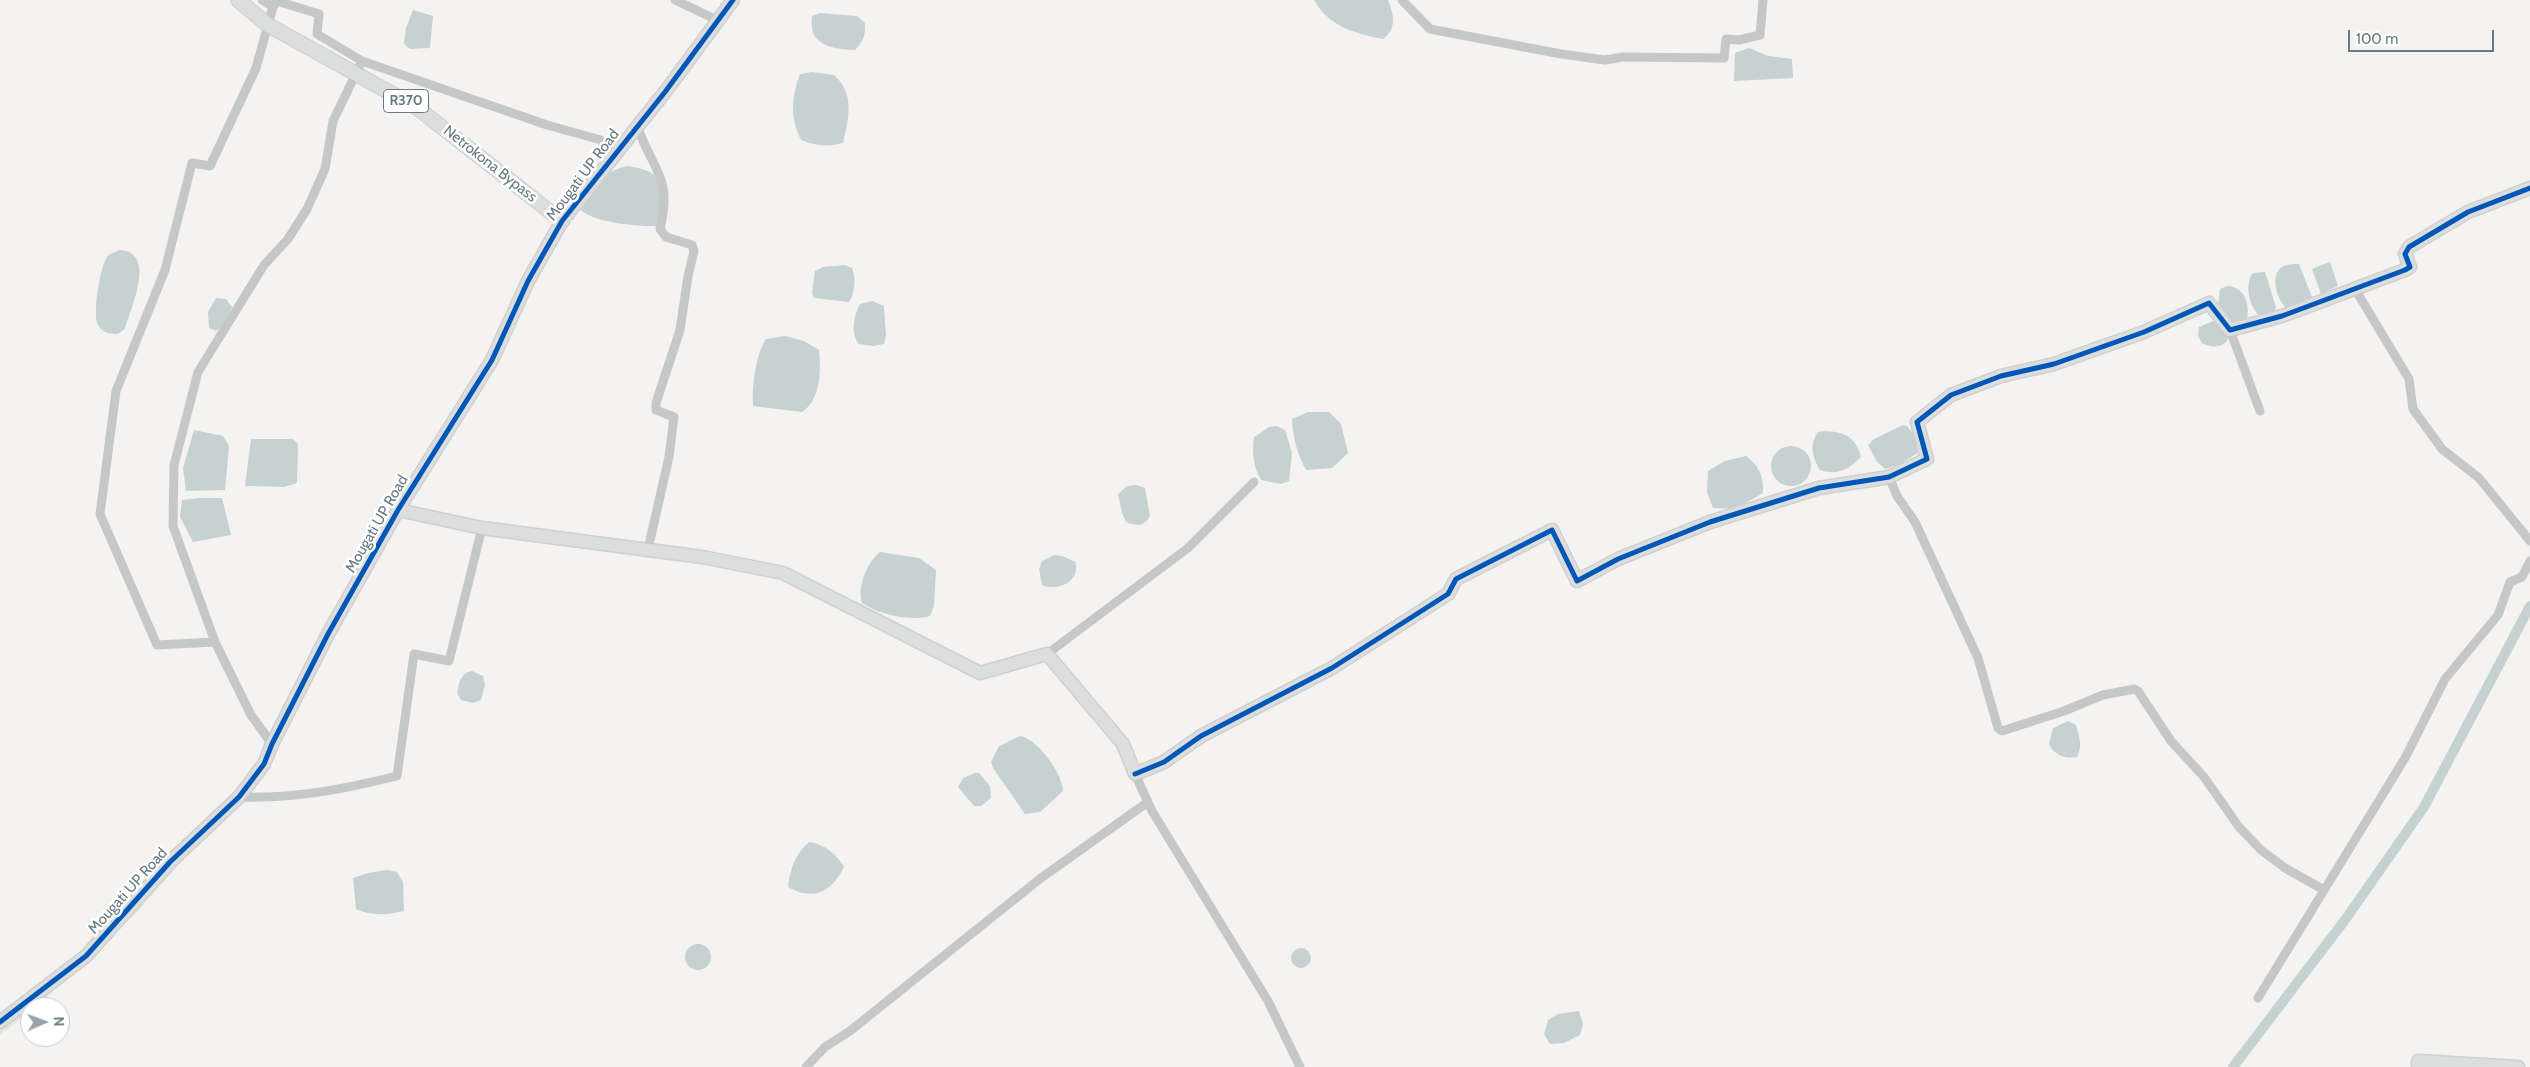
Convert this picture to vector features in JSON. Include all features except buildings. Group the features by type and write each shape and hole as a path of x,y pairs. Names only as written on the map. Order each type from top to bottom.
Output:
{"main road":[{"name":"Netrokona Bypass","path":"238,0 268,25 359,67 416,106 562,221"}],"street":[{"path":"262,0 273,7"},
{"path":"675,0 717,20"},
{"name":"Mougati UP Road","path":"0,1022 86,956 170,862 239,797 264,764 272,744 328,634 398,510 492,360 528,281 562,221 733,0"},
{"path":"1402,0 1430,28 1561,54 1605,60 1622,57 1724,58 1726,39 1739,40 1760,35 1764,0"},
{"path":"214,642 157,645 100,514 116,391 165,270 192,162 210,166 256,68 273,7 277,1 319,14 316,34 359,67 546,125 601,140 608,152 613,154"},
{"path":"272,744 251,715 214,642 173,526 174,465 198,372 264,265 288,239 307,209 325,169 334,121 359,67"},
{"path":"637,125 645,148 658,167 665,187 666,207 660,229 666,237 692,245 694,251 688,276 680,330 656,403 656,410 674,416 669,457 648,549"},
{"path":"2230,330 2260,324 2410,267 2405,254 2409,247 2460,216 2530,188"},
{"path":"2354,289 2409,379 2414,409 2442,449 2479,478 2530,541"},
{"path":"1135,774 1164,762 1201,736 1332,668 1448,594 1456,579 1552,530 1577,581 1618,559 1710,522 1819,488 1888,477 1928,459 1917,422 1951,395 2001,376 2054,364 2144,332 2209,303 2230,330 2260,411"},
{"path":"1888,477 1897,496 1915,522 1978,658 1998,728 2002,731 2009,730 2103,695 2134,689 2138,691 2171,741 2204,778 2239,827 2261,850 2284,868 2324,890"},
{"path":"398,510 482,528 702,557 783,573 980,673 1047,654 1188,548 1254,482"},
{"path":"239,797 271,798 299,795 397,776 414,654 448,661 482,528"},
{"path":"2258,998 2405,758 2445,679 2498,615 2510,582 2522,577 2530,560"},
{"path":"1047,654 1123,744 1148,802 1268,1001 1300,1067"},
{"path":"806,1067 825,1047 850,1031 1041,878 1148,802"},
{"path":"2418,1067 2418,1061 2518,1067"}],"shaded area":[{"path":"1314,0 1388,0 1393,16 1391,31 1383,39 1353,31 1327,16"},
{"path":"413,10 433,16 430,48 410,49 404,44 406,28"},
{"path":"820,13 857,16 865,23 863,38 855,50 829,46 817,39 812,26 812,16"},
{"path":"1749,48 1768,56 1792,59 1793,78 1734,81 1735,53"},
{"path":"812,72 834,75 841,82 845,90 849,107 843,143 832,145 812,144 801,140 797,132 793,115 795,91 800,74"},
{"path":"629,166 651,173 660,184 659,221 656,226 615,223 593,217 584,213 579,208 600,181 612,171"},
{"path":"120,250 131,253 137,261 139,282 125,329 118,334 112,334 104,331 98,325 96,320 96,302 104,262 108,256"},
{"path":"2330,262 2338,286 2321,294 2312,269"},
{"path":"2292,264 2299,264 2312,297 2309,301 2288,309 2279,297 2275,280 2279,269"},
{"path":"845,265 852,268 854,276 854,290 849,302 814,298 812,293 815,271 823,267"},
{"path":"2265,272 2276,307 2273,315 2260,316 2253,307 2248,289 2253,273"},
{"path":"2227,286 2238,289 2247,302 2247,320 2234,325 2218,306 2220,289"},
{"path":"216,298 226,299 232,307 223,327 216,331 209,328 208,312"},
{"path":"872,301 884,306 886,336 884,344 873,346 859,344 854,330 856,314 860,304"},
{"path":"2213,321 2220,322 2229,335 2228,340 2222,345 2209,346 2202,343 2198,336 2199,327"},
{"path":"785,336 804,341 819,350 820,375 816,392 813,400 802,412 753,406 755,372 762,346 766,339"},
{"path":"1308,412 1329,412 1341,424 1348,453 1332,468 1306,470 1300,458 1294,439 1292,419"},
{"path":"1903,425 1907,426 1914,435 1919,452 1899,465 1885,469 1877,462 1868,445 1874,439"},
{"path":"1277,426 1285,430 1292,453 1289,481 1281,484 1261,480 1256,470 1253,454 1254,437 1269,427"},
{"path":"194,430 223,436 229,446 225,490 186,491 183,468"},
{"path":"1825,431 1844,434 1849,437 1859,450 1861,457 1852,465 1838,472 1820,470 1813,455 1813,441 1818,432"},
{"path":"251,439 293,439 298,444 297,483 284,487 245,486"},
{"path":"1795,446 1802,449 1808,455 1811,466 1810,474 1802,483 1795,486 1787,486 1780,483 1772,474 1771,462 1774,455 1783,447"},
{"path":"1746,456 1760,472 1763,482 1763,493 1735,509 1713,508 1707,492 1708,471 1725,461"},
{"path":"1136,485 1145,488 1150,516 1146,522 1140,525 1126,522 1118,494 1127,486"},
{"path":"222,498 231,535 193,542 180,517 182,500"},
{"path":"880,552 919,558 936,570 934,606 930,616 914,618 895,616 877,611 862,603 861,590 864,575 875,556"},
{"path":"1054,555 1062,556 1075,562 1075,575 1061,586 1048,587 1042,585 1039,569 1042,561"},
{"path":"472,671 483,676 485,685 481,700 473,703 461,700 457,693 463,676"},
{"path":"2068,721 2076,725 2079,737 2080,748 2077,757 2068,758 2061,756 2049,744 2053,728"},
{"path":"1020,736 1034,743 1048,758 1062,784 1063,791 1040,812 1025,814 993,768 991,762 999,746"},
{"path":"979,773 990,786 991,798 981,806 974,806 958,787 963,778"},
{"path":"239,797 136,913 47,997 34,997"},
{"path":"809,842 830,850 844,867 833,883 820,892 813,894 788,887 794,862"},
{"path":"387,870 397,872 403,882 404,911 380,914 356,909 353,878"},
{"path":"698,944 707,948 711,957 707,966 698,970 689,966 685,957 689,948"},
{"path":"1301,948 1308,951 1311,958 1308,965 1301,968 1294,965 1291,958 1294,951"},
{"path":"20,1011 20,1020 0,1035 0,1030"},
{"path":"1579,1011 1583,1024 1580,1035 1564,1043 1550,1044 1544,1034 1548,1020 1558,1014"}],"waterway":[{"path":"2233,1067 2345,920 2424,807 2530,606"}],"cycle path":[{"path":"0,1022 86,956 170,862 239,797 264,764 272,744 328,634 398,510 492,360 528,281 562,221 665,92 733,0"},
{"path":"1135,774 1164,762 1201,736 1332,668 1448,594 1456,579 1552,530 1577,581 1618,559 1710,522 1819,488 1889,477 1927,459 1917,422 1951,395 2001,376 2054,364 2144,332 2209,303 2230,330 2282,316 2405,270 2410,267 2405,254 2409,247 2468,212 2530,188"}]}
